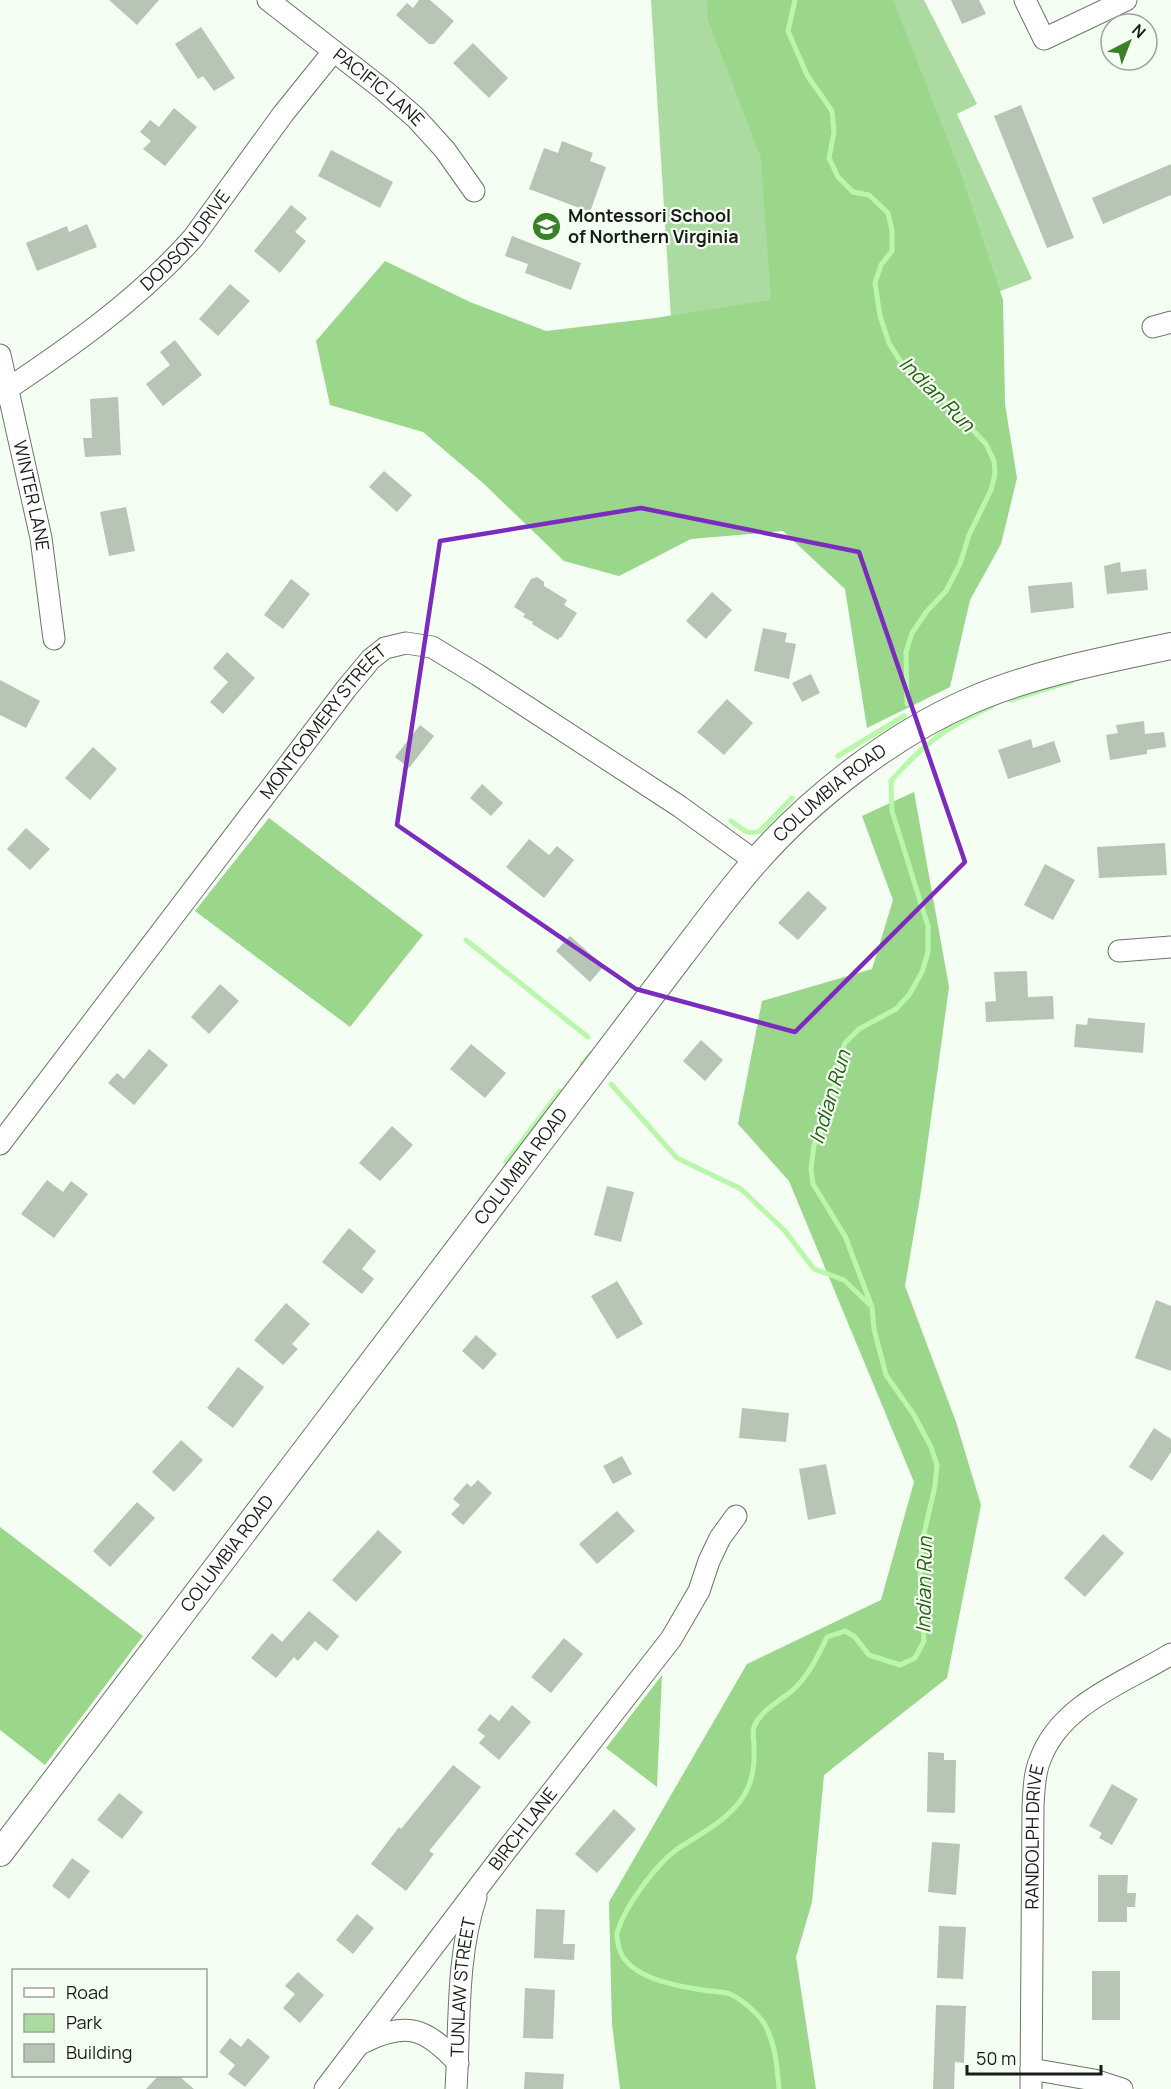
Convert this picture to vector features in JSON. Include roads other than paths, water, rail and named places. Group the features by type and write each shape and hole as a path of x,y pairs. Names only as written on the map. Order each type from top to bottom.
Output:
{"street":[{"name":"PACIFIC LANE","path":"268,0 416,118 445,150 474,191"},
{"path":"1025,0 1044,39 1126,0"},
{"name":"DODSON DRIVE","path":"3,391 123,306 177,256 193,238 283,114 333,52"},
{"name":"WINTER LANE","path":"0,355 3,391 28,472 41,538 54,639"},
{"name":"MONTGOMERY STREET","path":"0,1144 346,689 371,659 394,644 406,643 432,647 680,806 755,861"},
{"name":"COLUMBIA ROAD","path":"0,1853 755,861 806,809 844,778 901,739 970,701 1042,676 1171,646"},
{"path":"1119,951 1171,946"},
{"name":"BIRCH LANE","path":"325,2089 671,1639 692,1607 720,1539 736,1515"},
{"name":"RANDOLPH DRIVE","path":"1031,2079 1033,1806 1039,1762 1046,1745 1068,1716 1171,1654"},
{"name":"TUNLAW STREET","path":"456,2089 462,1968 469,1917 479,1888"},
{"path":"359,2045 382,2033 397,2030 413,2031 428,2036 458,2063"},
{"path":"1031,2079 1094,2080 1122,2089"}],"waterway":[{"name":"Indian Run","path":"795,0 788,31 807,75 832,111 834,132 829,158 838,177 853,192 869,195 888,213 892,230 892,251 881,265 875,283 880,316 889,343 904,367 949,405 986,444 994,461 995,474 991,490 969,535 960,564 946,591 927,611 912,633 906,652 907,704"},
{"path":"1011,700 1072,681"},
{"name":"Indian Run","path":"779,2089 772,2042 764,2023 751,2008 724,1992 678,1986 639,1972 622,1955 617,1933 627,1909 659,1866 676,1850 719,1822 741,1800 752,1774 753,1731 757,1721 804,1678 827,1637 845,1631 855,1637 869,1655 900,1665 915,1658 924,1641 920,1570 922,1542 935,1486 937,1465 931,1447 914,1415 886,1375 874,1329 872,1307 845,1236 813,1184 811,1169 814,1145 824,1126 832,1101 840,1057 845,1043 859,1029 896,1009 909,995 922,972 928,952 928,926 892,811 891,781 914,756 937,737 992,706"},
{"path":"838,756 904,716"},
{"path":"731,821 748,832 760,831 792,798"},
{"path":"466,940 588,1037"},
{"path":"582,1064 591,1054"},
{"path":"611,1084 677,1158 741,1189 785,1231 814,1269 844,1280 869,1304"},
{"path":"506,1162 560,1091"}],"place":[{"name":"Montessori School of Northern Virginia","path":"547,226"}]}
